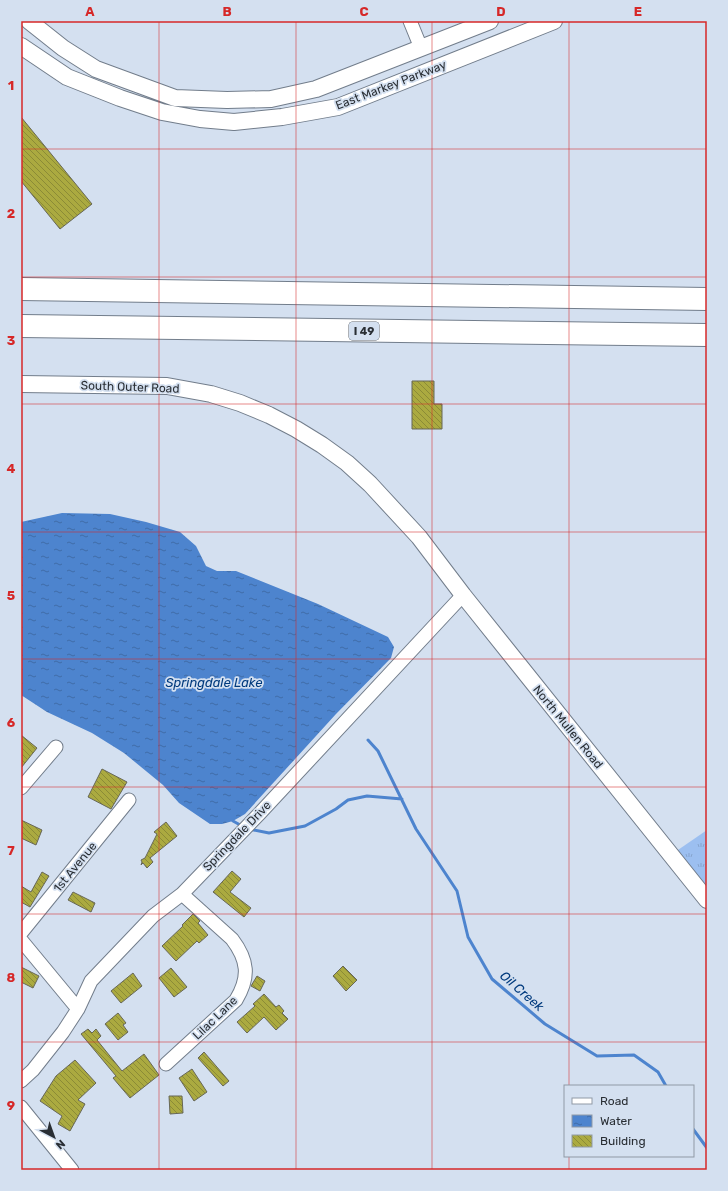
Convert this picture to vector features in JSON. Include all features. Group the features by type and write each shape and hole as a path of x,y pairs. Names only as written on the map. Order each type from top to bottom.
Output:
{"highway":[{"path":"21,289 707,299"},
{"name":"I 49","path":"21,326 707,336"}],"street":[{"name":"East Markey Parkway","path":"28,21 63,48 96,69 175,98 227,100 271,99 316,89 490,21"},
{"path":"410,21 421,48"},
{"name":"East Markey Parkway","path":"21,46 67,78 120,98 162,112 200,119 234,122 282,117 338,107 554,21"},
{"name":"South Outer Road","path":"21,384 167,386 211,394 240,403 269,415 322,445 360,475 419,537 463,595"},
{"name":"Springdale Drive","path":"21,1081 33,1070 63,1032 78,1009 92,981 153,916 182,894 260,813 463,595"},
{"name":"North Mullen Road","path":"463,595 707,900"},
{"path":"21,788 56,747"},
{"name":"1st Avenue","path":"21,933 129,800"},
{"name":"Lilac Lane","path":"166,1064 236,1000 242,991 245,980 245,964 239,948 232,939 182,894"},
{"path":"21,940 78,1009"},
{"path":"21,1107 72,1170"}],"green space":[{"path":"707,830 707,891 675,852"}],"water":[{"name":"Springdale Lake","path":"62,513 110,514 146,522 180,532 196,546 206,566 217,571 236,571 318,604 388,637 394,647 391,658 336,714 245,814 233,821 222,824 210,824 179,803 163,785 124,753 92,733 47,712 21,695 21,522"}],"building":[{"path":"21,117 92,204 60,229 21,181"},
{"path":"412,381 434,381 434,404 442,404 442,429 412,429"},
{"path":"21,735 37,748 21,768"},
{"path":"102,769 127,782 111,809 88,797"},
{"path":"21,820 42,830 36,845 21,838"},
{"path":"166,822 177,836 150,858 153,862 147,868 143,863 141,865 141,860 145,858 157,834 154,832"},
{"path":"232,871 241,879 230,892 251,908 244,917 213,892"},
{"path":"42,872 49,876 30,907 21,902 21,886 31,892"},
{"path":"73,892 95,903 91,912 68,900"},
{"path":"193,914 200,921 198,923 208,935 199,943 197,941 176,961 162,946"},
{"path":"343,966 357,980 346,991 333,976"},
{"path":"21,967 39,976 33,988 21,982"},
{"path":"171,968 187,987 174,997 159,978"},
{"path":"133,973 142,986 121,1003 111,991"},
{"path":"257,976 265,981 260,991 251,986"},
{"path":"264,994 276,1007 279,1005 284,1011 282,1013 288,1019 276,1030 264,1017 247,1033 237,1022 255,1006 253,1004"},
{"path":"118,1013 126,1023 123,1025 128,1032 118,1040 105,1024"},
{"path":"88,1029 92,1033 96,1029 101,1036 97,1040 122,1071 144,1054 159,1075 130,1098 113,1078 116,1076 81,1034"},
{"path":"204,1052 229,1081 223,1086 198,1058"},
{"path":"75,1060 96,1083 78,1100 85,1104 70,1131 58,1124 62,1116 40,1101 56,1076"},
{"path":"192,1069 207,1092 194,1101 179,1078"},
{"path":"169,1096 182,1096 183,1113 170,1114"}],"waterway":[{"name":"Oil Creek","path":"368,740 378,751 416,829 457,891 468,937 492,979 545,1024 597,1056 634,1055 658,1072 665,1085"},
{"path":"249,829 269,833 305,826 336,809 348,800 367,796 402,799"},
{"path":"233,821 242,826"},
{"name":"Oil Creek","path":"694,1130 707,1148"}]}
